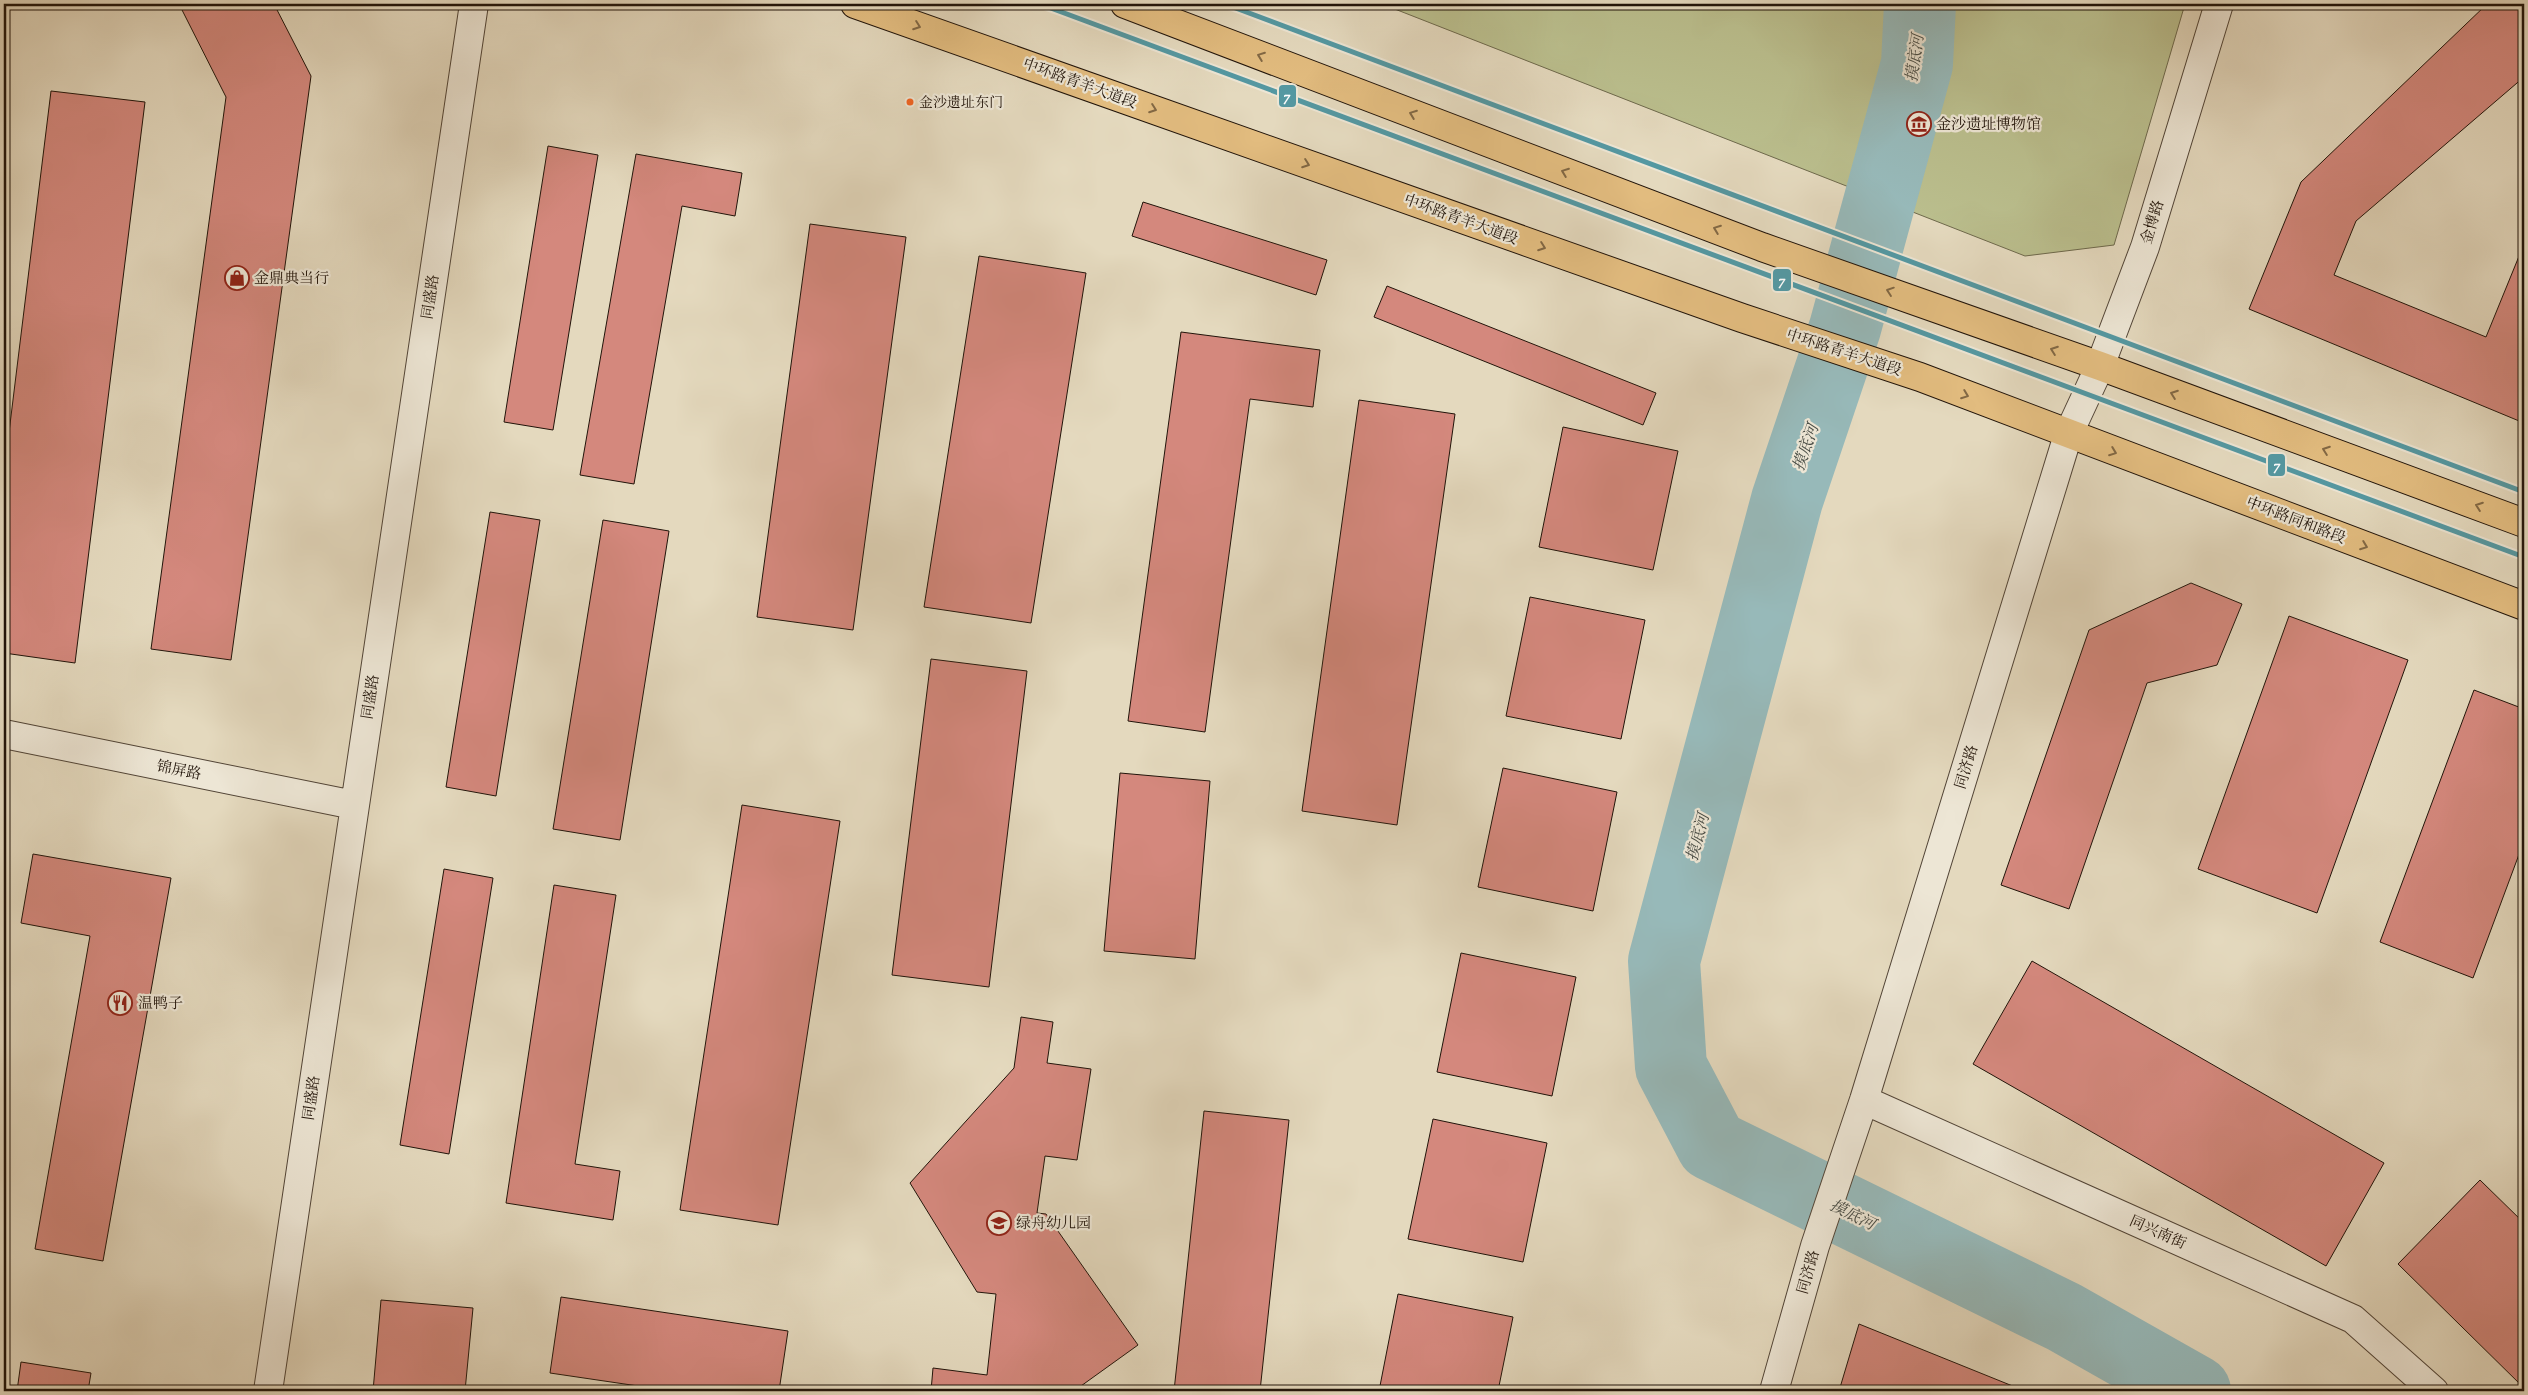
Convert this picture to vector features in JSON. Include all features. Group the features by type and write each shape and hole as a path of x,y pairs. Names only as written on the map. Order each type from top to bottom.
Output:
{"main road":[{"name":"中环路青羊大道段","path":"855,4 1742,318 1920,377 2068,435"},
{"path":"1125,4 1762,247 2100,366 2524,523"},
{"name":"中环路同和路段","path":"2068,435 2524,606"}],"street":[{"name":"同盛路","path":"268,1391 474,4"},
{"name":"金博路","path":"2068,435 2100,366 2144,247 2219,4"},
{"name":"同济路","path":"1774,1391 1815,1246 1864,1100 2068,435"},
{"name":"锦屏路","path":"4,734 354,805"},
{"name":"同兴南街","path":"1864,1100 2353,1319 2434,1391"}],"green space":[{"name":"金沙遗址博物馆","path":"1382,4 2185,4 2114,245 2025,256"}],"building":[{"path":"179,4 274,4 311,76 231,660 151,649 226,97"},
{"path":"2487,4 2524,4 2524,77 2356,221 2334,275 2486,337 2524,244 2524,423 2249,309 2301,182"},
{"path":"51,91 145,102 75,663 4,653 4,473"},
{"path":"548,146 598,155 553,430 504,422"},
{"path":"636,154 742,173 735,216 682,206 634,484 580,475"},
{"path":"1143,202 1327,260 1316,295 1132,236"},
{"path":"810,224 906,237 853,630 757,617"},
{"path":"979,256 1086,273 1031,623 924,607"},
{"path":"1387,286 1656,393 1643,425 1374,317"},
{"path":"1181,332 1320,350 1313,407 1250,399 1205,732 1128,721"},
{"path":"1359,400 1455,414 1397,825 1302,811"},
{"path":"1563,427 1678,451 1653,570 1539,547"},
{"path":"490,512 540,520 496,796 446,787"},
{"path":"603,520 669,531 620,840 553,829"},
{"path":"2191,583 2242,604 2217,665 2147,683 2069,909 2001,885 2089,630"},
{"path":"1530,597 1645,620 1621,739 1506,716"},
{"path":"2289,616 2408,660 2317,913 2198,869"},
{"path":"931,659 1027,671 989,987 892,975"},
{"path":"2474,690 2524,709 2524,841 2473,978 2380,942"},
{"path":"1503,768 1617,792 1593,911 1478,887"},
{"path":"1120,773 1210,781 1195,959 1104,951"},
{"path":"742,805 840,821 778,1225 680,1210"},
{"path":"33,854 171,878 103,1261 35,1249 90,936 21,923"},
{"path":"444,869 493,878 449,1154 400,1145"},
{"path":"554,885 616,895 575,1164 620,1171 613,1220 506,1203"},
{"path":"1461,953 1576,977 1552,1096 1437,1072"},
{"path":"2032,961 2384,1163 2326,1266 1973,1064"},
{"path":"1021,1017 1053,1022 1047,1063 1091,1069 1077,1160 1045,1156 1037,1213 1046,1214 1138,1345 1074,1391 931,1391 933,1368 987,1375 996,1294 977,1292 910,1183 1014,1068"},
{"path":"1204,1111 1289,1120 1260,1391 1174,1391"},
{"path":"1433,1119 1547,1143 1523,1262 1408,1239"},
{"path":"2480,1180 2524,1223 2524,1388 2398,1264"},
{"path":"1398,1294 1513,1317 1498,1391 1379,1391"},
{"path":"561,1297 788,1331 779,1391 672,1391 550,1373"},
{"path":"381,1300 473,1308 465,1391 373,1391"},
{"path":"1859,1324 2025,1391 1839,1391"},
{"path":"21,1362 91,1373 88,1391 17,1391"}],"waterway":[{"name":"摸底河","path":"1920,4 1917,64 1845,328 1787,500 1664,961 1671,1067 1712,1145 2064,1317 2195,1391"}],"transit line":[{"name":"7","path":"1040,4 2524,557"},
{"name":"7","path":"1225,4 2524,492"}],"place":[{"name":"金沙遗址东门","path":"910,102"},
{"name":"金沙遗址博物馆","path":"1919,124"},
{"name":"金鼎典当行","path":"237,278"},
{"name":"温鸭子","path":"120,1003"},
{"name":"绿舟幼儿园","path":"999,1223"}]}
